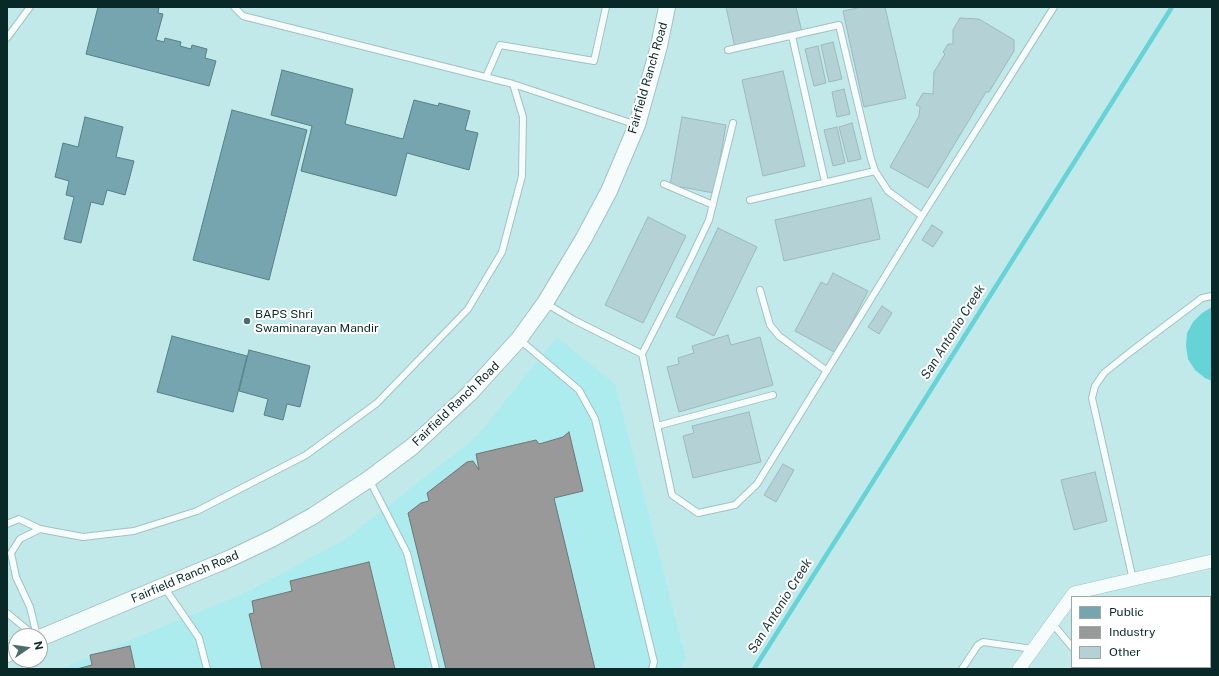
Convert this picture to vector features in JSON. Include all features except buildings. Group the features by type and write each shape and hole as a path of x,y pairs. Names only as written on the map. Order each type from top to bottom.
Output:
{"street":[{"name":"Fairfield Ranch Road","path":"48,635 231,558 273,538 313,516 369,479 413,446 474,389 519,339 545,303 584,238 609,191 637,124 659,46 667,7"},
{"path":"1072,596 1074,593 1212,561"},
{"path":"1019,669 1071,597"}],"lane":[{"path":"7,38 30,7"},
{"path":"234,7 243,16 513,84 637,124"},
{"path":"486,77 500,45 594,61 606,7"},
{"path":"733,123 713,205 691,258 642,354 672,495 698,513 734,505 757,484 922,216 1054,7"},
{"path":"728,50 839,25 871,159 875,170 888,191 922,216"},
{"path":"792,36 825,182"},
{"path":"7,524 19,519 40,529 82,536 134,531 197,511 306,455 377,403 468,309 502,252 522,176 523,117 513,84"},
{"path":"750,200 875,170"},
{"path":"664,184 713,205"},
{"path":"760,290 770,325 779,336 827,371"},
{"path":"1133,580 1092,398 1095,386 1104,373 1129,353 1202,298 1212,296"},
{"path":"545,303 574,320 642,354"},
{"path":"519,339 579,390 595,419 654,662 652,669"},
{"path":"657,426 773,395"},
{"path":"369,479 407,553 436,669"},
{"path":"34,628 30,607 16,577 11,553 20,539 40,529"},
{"path":"164,587 199,638 207,669"},
{"path":"7,613 26,628"},
{"path":"1052,623 1071,646"},
{"path":"962,669 978,645 983,642 1033,648"}],"shaded area":[{"path":"1212,307 1212,381 1205,378 1195,370 1188,359 1186,346 1187,333 1193,322 1202,313"},
{"path":"557,337 615,384 686,659 679,669 60,669 245,593 344,540 475,438"}],"waterway":[{"name":"San Antonio Creek","path":"754,669 1172,7"}],"place":[{"name":"BAPS Shri Swaminarayan Mandir","path":"247,321"}]}
